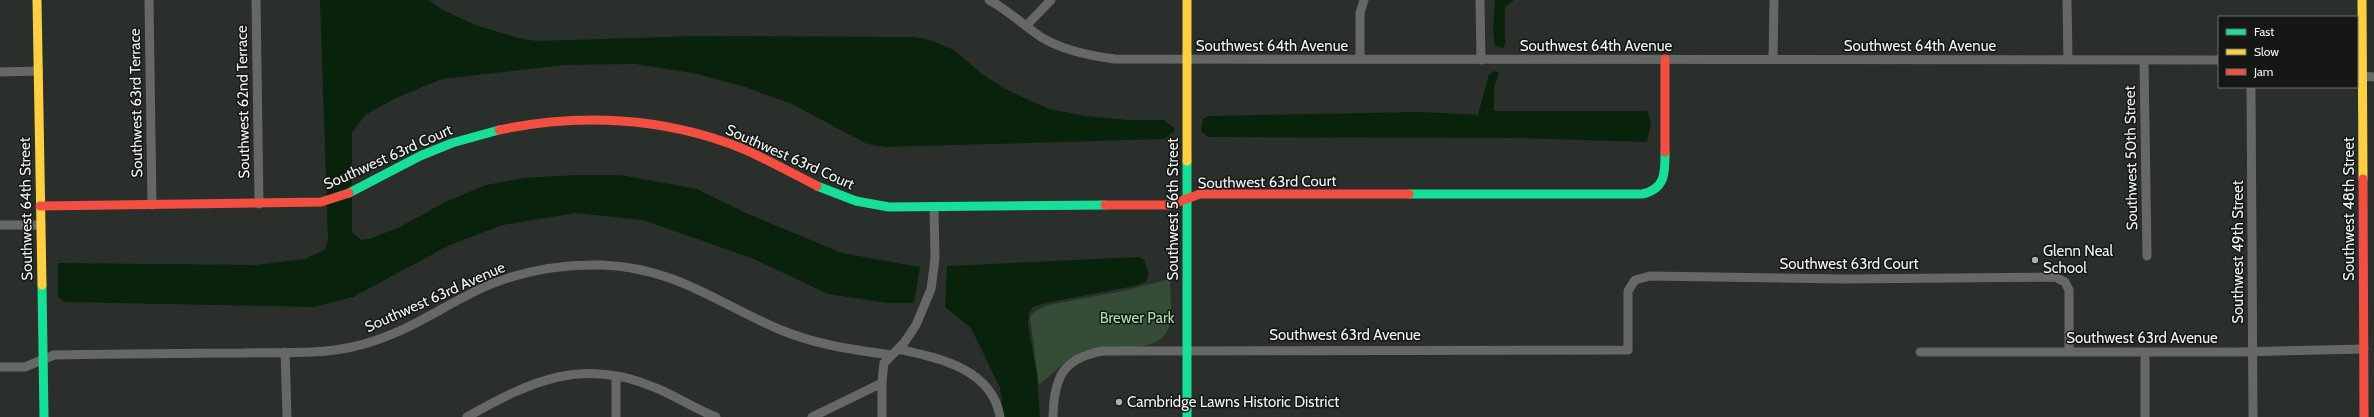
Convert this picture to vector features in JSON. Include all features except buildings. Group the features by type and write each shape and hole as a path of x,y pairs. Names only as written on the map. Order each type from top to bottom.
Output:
{"street":[{"name":"Southwest 64th Street","path":"37,0 44,417"},
{"name":"Southwest 63rd Terrace","path":"149,0 152,205"},
{"name":"Southwest 62nd Terrace","path":"256,0 259,204"},
{"name":"Southwest 64th Avenue","path":"989,0 1003,3 1027,25 1051,42 1094,56 1115,59 2218,60"},
{"path":"1027,25 1051,0"},
{"name":"Southwest 56th Street","path":"1187,0 1187,417"},
{"path":"1360,59 1360,13 1364,0"},
{"path":"1480,0 1480,60"},
{"path":"1773,59 1774,0"},
{"path":"2067,0 2068,59"},
{"name":"Southwest 48th Street","path":"2362,0 2360,60 2362,76 2364,417"},
{"name":"Southwest 63rd Court","path":"40,206 259,204 326,201 355,190 422,156 477,135 532,123 607,120 660,125 719,140 764,158 833,194 855,202 889,207 1170,205 1200,194 1635,194 1653,191 1661,185 1666,160 1665,60"},
{"name":"Southwest 50th Street","path":"2144,60 2147,256"},
{"path":"0,72 38,71"},
{"path":"2362,76 2374,77"},
{"name":"Southwest 49th Street","path":"2251,88 2253,417"},
{"path":"882,417 882,383 884,363 895,352 920,319 931,289 935,259 934,207"},
{"path":"0,225 41,225"},
{"name":"Southwest 63rd Avenue","path":"0,367 25,367 54,355 328,351 367,344 418,323 470,294 501,280 551,267 598,265 642,270 682,281 761,321 806,339 836,347 895,352 944,360 973,375 991,395 1000,417"},
{"name":"Southwest 63rd Court","path":"1628,350 1628,290 1634,281 1644,277 1844,279 2053,277 2065,282 2069,293 2069,352"},
{"name":"Southwest 63rd Avenue","path":"1920,352 2145,353 2364,349"},
{"name":"Southwest 63rd Avenue","path":"1053,417 1054,390 1066,367 1080,357 1104,351 1628,350"},
{"path":"285,352 287,417"},
{"path":"2145,353 2145,417"},
{"path":"2364,370 2374,370"},
{"path":"469,416 524,387 547,379 584,372 616,376 656,388 716,417"},
{"path":"616,376 616,417"},
{"path":"812,417 882,383"}],"green space":[{"name":"Brewer Park","path":"1170,279 1171,318 1167,331 1159,340 1149,345 1137,347 1097,349 1079,353 1067,361 1039,385 1030,317 1034,312 1048,305 1123,291"}],"shaded area":[{"path":"320,0 428,0 443,10 475,25 518,38 537,41 695,36 915,37 930,40 954,50 982,74 1009,91 1049,109 1085,116 1128,120 1164,120 1174,128 1174,131 1165,139 886,147 867,144 792,104 742,86 693,73 635,64 564,65 442,79 396,98 365,115 352,133 352,232 361,240 369,239 400,227 445,202 486,185 524,178 577,175 621,175 697,189 746,213 842,253 920,267 914,303 887,303 828,294 754,259 643,220 575,213 503,225 450,245 353,297 314,307 65,302 58,297 58,263 255,265 305,259 324,250 328,240"},
{"path":"1495,0 1514,0 1505,7 1505,44 1503,48 1495,46 1493,31"},
{"path":"1495,71 1499,73 1494,88 1494,111 1647,111 1651,123 1647,142 1516,138 1208,137 1201,131 1203,119 1209,116 1422,112 1478,115 1489,74"},
{"path":"1139,257 1144,260 1149,274 1145,282 1134,286 1045,303 1033,307 1029,312 1028,325 1037,376 1040,417 1004,417 1000,388 971,328 945,307 947,266"}],"traffic: fast":[{"path":"349,193 420,156 452,143 499,130"},
{"path":"1409,194 1642,194 1650,192 1660,184 1664,173 1665,152"},
{"path":"1187,161 1187,417"},
{"path":"817,186 856,201 889,207 1105,205"},
{"path":"42,285 44,417"}],"traffic: slow":[{"path":"37,0 42,285"},
{"path":"1187,0 1187,161"},
{"path":"2362,0 2363,179"}],"traffic: jam":[{"path":"1665,59 1665,152"},
{"path":"499,130 560,121 621,121 652,124 712,138 741,148 770,161 817,186"},
{"path":"2363,179 2364,417"},
{"path":"40,206 321,202 349,193"},
{"path":"1105,205 1170,205 1200,194 1409,194"}],"place":[{"name":"Glenn Neal School","path":"2035,260"},
{"name":"Cambridge Lawns Historic District","path":"1119,402"}]}
